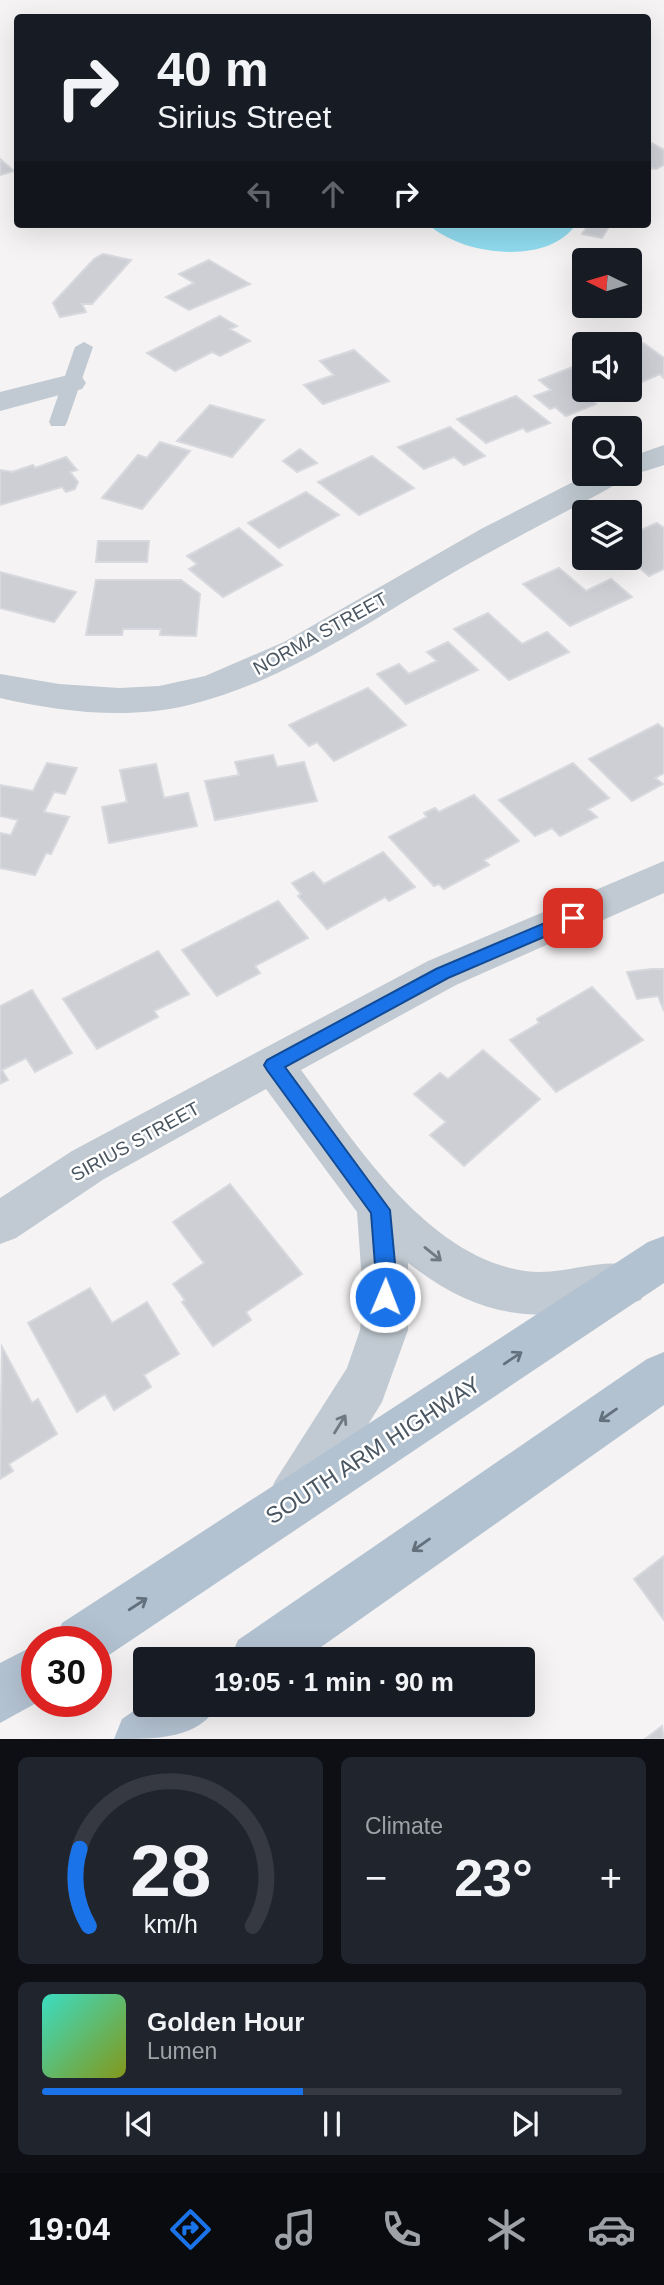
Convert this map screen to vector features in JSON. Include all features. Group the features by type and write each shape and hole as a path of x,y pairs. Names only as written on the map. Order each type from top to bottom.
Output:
{"main road":[{"name":"SOUTH ARM HIGHWAY","path":"105,1626 664,1257"},
{"path":"274,1647 664,1377"},
{"path":"0,1695 21,1681"},
{"path":"142,1739 173,1717"}],"street":[{"path":"0,402 36,390 72,383"},
{"path":"642,463 664,454"},
{"name":"NORMA STREET","path":"0,686 31,694 114,700 160,698 243,676 288,655 492,536 592,486"},
{"name":"SIRIUS STREET","path":"0,1223 88,1166 442,974 664,876"},
{"path":"273,1065 380,1210 442,1261 486,1287 528,1294 624,1284"},
{"path":"291,1503 359,1394 382,1343 386,1274 380,1210"}],"lane":[{"path":"58,422 84,347"}],"water":[{"path":"433,228 572,228 563,238 525,251 482,249 442,235"}],"building":[{"path":"651,143 664,150 664,165 651,168"},
{"path":"0,159 14,171 0,175"},
{"path":"586,228 608,228 602,238 582,234"},
{"path":"103,254 131,260 92,304 82,304 86,312 60,317 53,303 94,259"},
{"path":"209,260 250,284 189,310 166,297 194,283 179,274"},
{"path":"220,316 237,326 230,329 250,341 220,356 212,352 175,371 147,353"},
{"path":"642,343 664,358 664,378 660,374 642,382"},
{"path":"354,350 389,381 323,404 304,385 334,375 320,361"},
{"path":"572,367 572,402 596,404 566,416 555,407 550,409 534,396 551,390 539,380"},
{"path":"516,396 550,423 527,432 523,428 486,443 457,419"},
{"path":"210,405 264,420 232,457 177,441"},
{"path":"450,427 485,456 464,465 454,457 424,469 398,447"},
{"path":"160,442 190,451 142,509 102,498 138,455 147,458"},
{"path":"300,449 317,463 297,472 283,461"},
{"path":"372,456 414,488 359,515 318,482"},
{"path":"66,457 77,470 70,472 78,482 75,489 66,492 62,487 0,505 0,470 12,472 33,465 35,468"},
{"path":"306,492 339,515 279,548 248,523"},
{"path":"657,523 664,528 664,569 649,576 642,570 642,530"},
{"path":"239,528 282,565 223,597 189,569 197,564 187,556"},
{"path":"98,541 149,541 147,562 96,562"},
{"path":"559,568 586,591 611,579 632,597 570,626 523,584"},
{"path":"0,572 76,592 54,622 0,608"},
{"path":"96,580 181,580 200,594 196,636 160,635 161,629 123,629 122,635 86,635"},
{"path":"488,613 522,644 547,632 569,652 509,680 454,629"},
{"path":"448,642 478,670 406,704 377,674 399,664 409,674 437,661 427,652"},
{"path":"368,688 406,725 334,761 317,742 309,746 289,725"},
{"path":"658,724 664,729 664,773 655,778 663,784 632,801 589,759"},
{"path":"273,755 277,767 304,762 317,801 215,820 205,781 239,775 235,762"},
{"path":"47,763 77,768 65,794 54,792 44,812 69,817 51,854 46,853 35,875 0,868 0,833 11,835 18,820 0,816 0,785 33,791"},
{"path":"573,763 609,798 588,809 597,817 560,836 552,828 535,836 499,800"},
{"path":"156,764 164,798 188,793 197,826 109,843 102,807 127,802 120,770"},
{"path":"474,795 519,841 484,860 489,865 444,889 439,884 434,886 389,837 427,817 424,813 435,808 439,812"},
{"path":"383,852 415,887 389,901 385,897 327,929 298,896 301,894 292,883 313,872 324,884"},
{"path":"278,901 308,938 255,966 260,973 217,996 182,950"},
{"path":"158,951 189,994 154,1011 158,1017 97,1049 63,999"},
{"path":"664,969 664,1011 658,996 637,999 627,972"},
{"path":"592,987 643,1040 556,1092 510,1040 539,1023 537,1019"},
{"path":"32,990 72,1053 35,1072 26,1058 2,1070 8,1080 0,1084 0,1006"},
{"path":"483,1050 540,1099 464,1166 430,1135 446,1122 414,1094 440,1073 448,1079"},
{"path":"230,1184 302,1274 246,1312 251,1320 213,1346 182,1302 185,1300 173,1284 204,1263 173,1222"},
{"path":"90,1288 112,1323 147,1302 179,1354 144,1375 151,1387 114,1410 105,1394 77,1412 28,1323"},
{"path":"2,1347 32,1403 38,1399 57,1434 9,1464 13,1471 0,1479"},
{"path":"664,1556 664,1620 634,1579"},
{"path":"662,1726 664,1739 645,1739"}],"route":[{"path":"385,1297 386,1274 380,1210 273,1065 442,974 573,918"}]}
